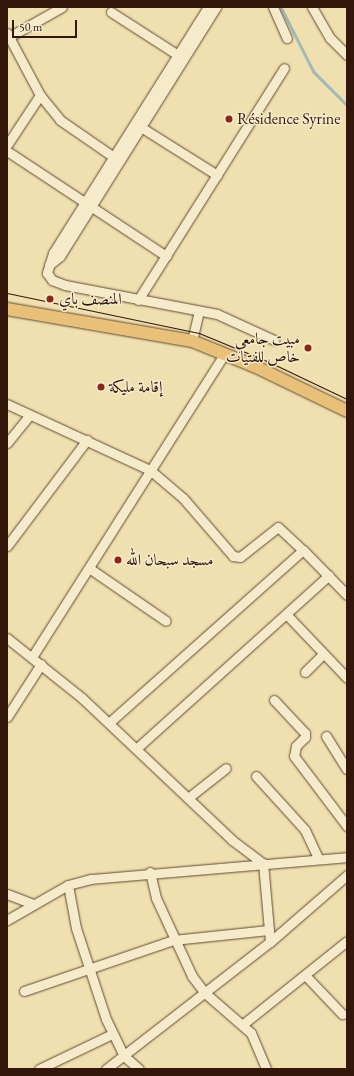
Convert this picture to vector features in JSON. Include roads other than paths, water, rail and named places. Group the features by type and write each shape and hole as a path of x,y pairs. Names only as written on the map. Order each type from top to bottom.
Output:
{"main road":[{"path":"7,309 192,341 225,354 347,411"}],"street":[{"path":"62,7 8,36 40,95 60,120 116,158"},
{"path":"138,125 178,55 208,7"},
{"path":"216,7 116,158 88,204 60,256 49,265 47,273 55,282 231,318 274,340"},
{"path":"272,7 287,38"},
{"path":"315,8 330,38 347,55"},
{"path":"111,12 178,55"},
{"path":"138,300 284,68"},
{"path":"7,145 40,95"},
{"path":"138,125 217,175"},
{"path":"7,151 166,256"},
{"path":"192,341 199,311"},
{"path":"32,658 225,354"},
{"path":"7,404 150,470 183,498 233,556 240,557 278,527 330,575 347,595"},
{"path":"7,443 30,414"},
{"path":"7,546 87,440"},
{"path":"109,722 302,550"},
{"path":"89,568 166,621"},
{"path":"137,748 288,615 330,575"},
{"path":"288,615 347,678"},
{"path":"7,638 41,664 109,722 232,840 263,863 270,942"},
{"path":"305,672 323,654"},
{"path":"7,717 41,664"},
{"path":"274,700 305,733 305,737 296,746 294,756 347,826"},
{"path":"326,736 347,769"},
{"path":"188,798 226,768"},
{"path":"256,776 305,830 318,858"},
{"path":"7,920 33,904 68,886 91,879 150,872 318,858 347,857"},
{"path":"150,872 156,898 172,940 192,976 205,993 252,1033 266,1069"},
{"path":"106,1069 270,942 347,875"},
{"path":"68,886 88,970 112,1034 124,1056 139,1069"},
{"path":"7,894 33,904"},
{"path":"24,991 172,940 268,930"},
{"path":"242,1025 347,941"},
{"path":"305,975 342,1014"},
{"path":"39,1069 112,1034"}],"waterway":[{"path":"281,7 314,72 347,105"}],"tram line":[{"path":"7,293 199,333 267,361 347,399"}],"place":[{"name":"Résidence Syrine","path":"229,119"},
{"name":"المنصف باي","path":"50,299"},
{"name":"مبيت جامعي خاص للفتيات","path":"308,348"},
{"name":"إقامة مليكة","path":"101,387"},
{"name":"مسجد سبحان الله","path":"118,560"}]}
